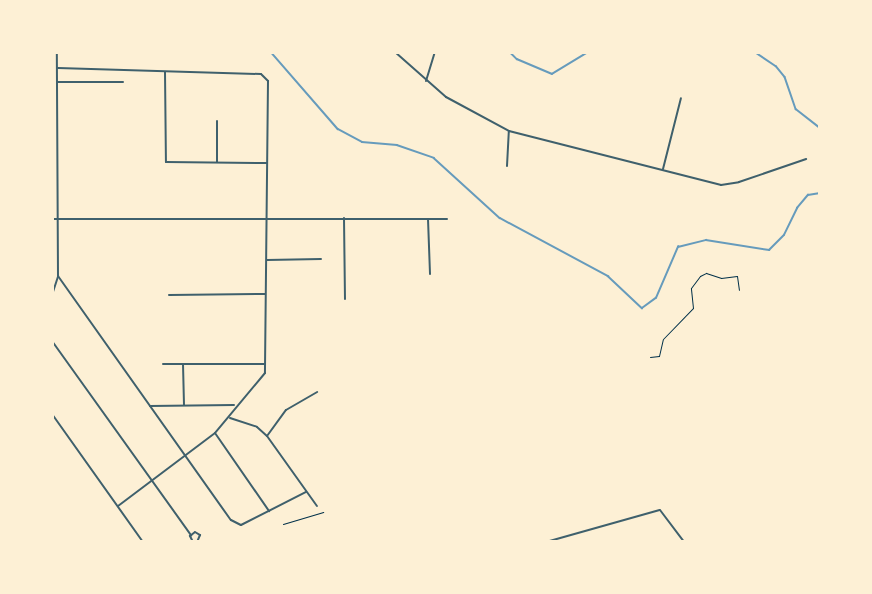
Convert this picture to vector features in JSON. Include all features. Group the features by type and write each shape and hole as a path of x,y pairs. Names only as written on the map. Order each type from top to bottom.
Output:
{"street":[{"path":"52,295 58,276 57,52"},
{"path":"394,52 452,102 509,130 721,185 739,182 806,159"},
{"path":"426,81 435,52"},
{"path":"58,68 138,67 165,72 266,76 265,373 235,405 230,418 215,433 118,506"},
{"path":"165,72 166,162 267,163"},
{"path":"57,82 123,82"},
{"path":"52,91 57,91"},
{"path":"663,169 681,98"},
{"path":"217,121 217,162"},
{"path":"507,166 509,130"},
{"path":"52,141 57,141"},
{"path":"344,218 345,299"},
{"path":"428,218 430,273"},
{"path":"52,219 447,219"},
{"path":"267,260 321,259"},
{"path":"58,276 231,520 241,525 306,492"},
{"path":"169,295 266,294"},
{"path":"52,341 193,542"},
{"path":"163,364 266,364"},
{"path":"183,364 184,405"},
{"path":"267,436 285,410 316,392"},
{"path":"150,406 235,405"},
{"path":"52,414 142,542"},
{"path":"230,418 257,428 267,436 317,506"},
{"path":"215,433 269,511"},
{"path":"546,542 660,510 684,542"},
{"path":"190,535 199,534 197,542"}],"path":[{"path":"650,357 659,356 663,339 693,308 691,288 700,276 706,273 721,278 737,276 739,290"},
{"path":"283,524 323,512"}],"waterway":[{"path":"271,52 338,129 362,142 397,145 434,158 500,218 608,276 642,308 656,298 678,247 706,240 769,250 784,235 797,208 808,195 820,193"},
{"path":"510,52 517,59 552,74 588,52"},
{"path":"755,52 776,66 785,77 796,109 820,128"}]}
